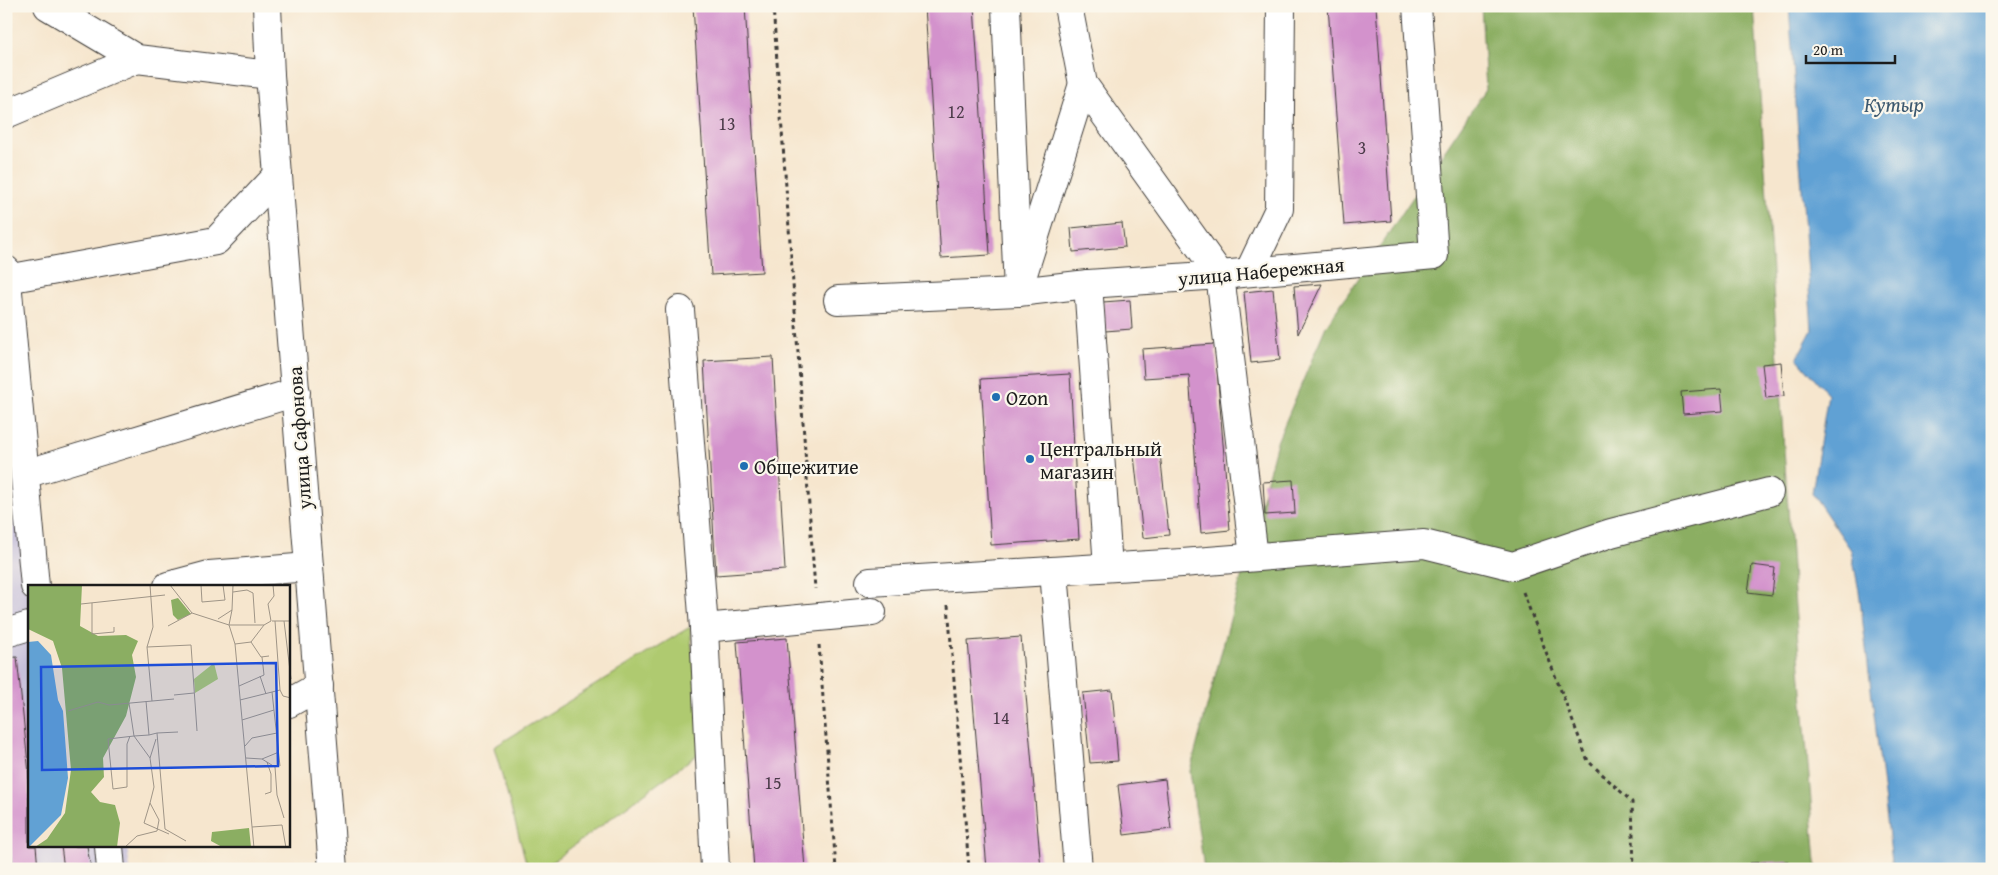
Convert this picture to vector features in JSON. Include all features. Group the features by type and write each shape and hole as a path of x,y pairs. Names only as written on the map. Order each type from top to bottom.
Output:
{"street":[{"path":"48,6 137,59 270,75"},
{"path":"87,6 98,36"},
{"name":"улица Сафонова","path":"267,6 270,75 333,869"},
{"path":"1006,6 1018,292"},
{"path":"1068,6 1083,84 1220,275 1254,557"},
{"path":"1250,272 1279,209 1281,6"},
{"name":"улица Набережная","path":"838,300 1018,292 1088,284 1220,275 1434,256 1417,6"},
{"path":"6,114 137,59"},
{"path":"1018,292 1083,84"},
{"path":"35,585 7,274 216,241 278,175"},
{"path":"1088,284 1108,567"},
{"path":"680,310 704,628 715,869"},
{"path":"25,474 296,392"},
{"path":"870,582 1054,571 1424,544 1513,566 1611,533 1769,492"},
{"path":"172,585 208,575 309,567"},
{"path":"1054,571 1078,869"},
{"path":"704,628 872,612"},
{"path":"6,632 28,626"},
{"path":"290,702 319,686"},
{"path":"109,848 111,869"}],"path":[{"path":"773,6 836,869"},
{"path":"1513,566 1588,761 1632,802 1634,869"},
{"path":"946,577 970,869"}],"shaded area":[{"path":"6,349 28,588 28,848 127,848 130,869 6,869"}],"green space":[{"path":"1481,6 1754,6 1793,582 1818,869 1204,869 1190,771 1277,442 1326,326 1486,89"},
{"path":"690,627 702,751 542,869 528,869 494,747"}],"water":[{"name":"Кутыр","path":"1789,6 1992,6 1992,869 1893,869 1859,591 1851,550 1812,493 1828,394 1797,358 1812,330"}],"building":[{"path":"693,6 745,6 762,272 711,275"},
{"path":"925,6 974,6 990,255 941,258"},
{"path":"1328,6 1376,6 1391,221 1344,225"},
{"path":"1122,223 1125,247 1073,252 1071,228"},
{"path":"1322,284 1298,334 1294,286"},
{"path":"1273,289 1280,360 1251,363 1244,292"},
{"path":"1130,300 1132,329 1105,331 1103,302"},
{"path":"1215,344 1230,530 1201,533 1189,375 1144,378 1142,349"},
{"name":"Общежитие","path":"773,357 785,570 716,575 704,361"},
{"path":"1781,362 1784,396 1766,398 1762,364"},
{"name":"Центральный магазин","path":"1070,374 1079,539 991,545 981,379"},
{"path":"1721,389 1723,411 1683,414 1681,392"},
{"path":"1160,453 1169,535 1143,538 1134,455"},
{"path":"1293,480 1295,513 1265,515 1263,482"},
{"path":"1752,565 1775,568 1772,595 1748,592"},
{"path":"1021,637 1041,869 987,869 968,641"},
{"path":"787,638 805,869 754,869 737,642"},
{"path":"17,657 28,764 28,848 36,848 38,869 13,869 6,800 6,658"},
{"path":"1112,690 1118,761 1090,763 1083,693"},
{"path":"1165,779 1171,829 1124,835 1118,785"},
{"path":"61,848 87,848 91,869 64,869"},
{"path":"1788,861 1789,869 1751,869 1750,863"}],"place":[{"name":"Ozon","path":"996,397"},
{"name":"Центральный магазин","path":"1030,459"},
{"name":"Общежитие","path":"744,466"}]}
